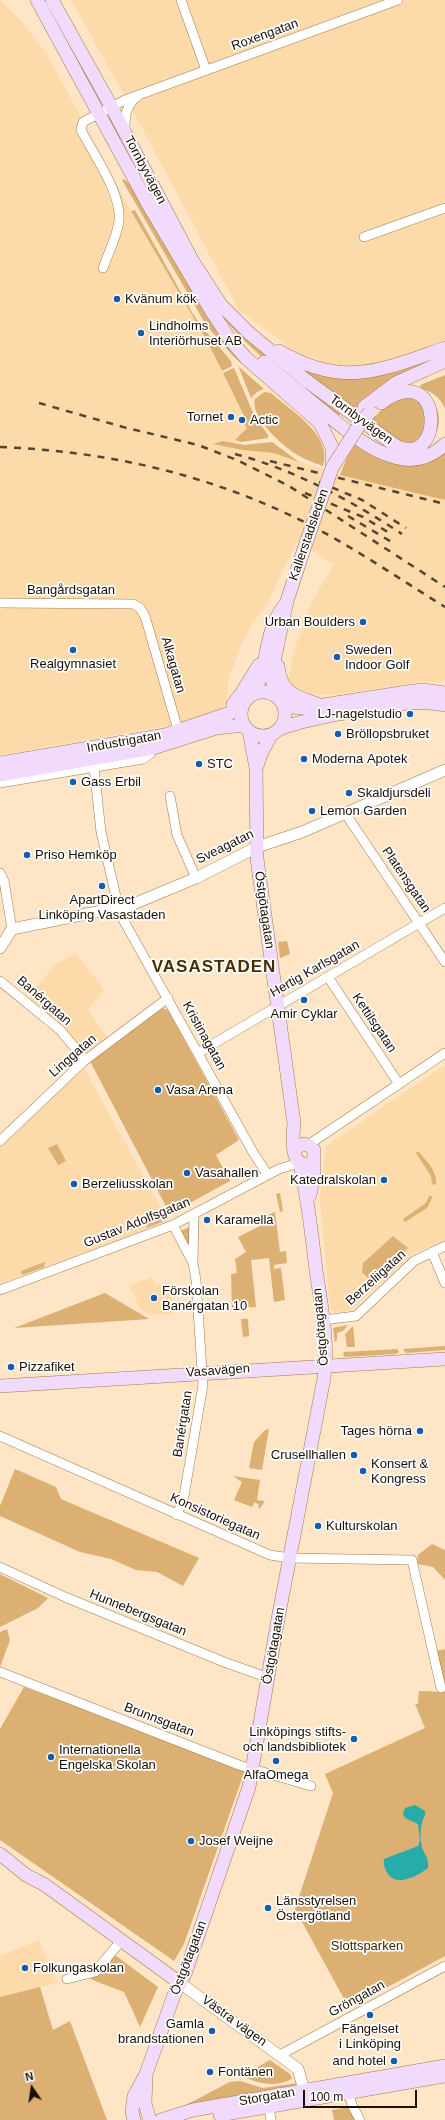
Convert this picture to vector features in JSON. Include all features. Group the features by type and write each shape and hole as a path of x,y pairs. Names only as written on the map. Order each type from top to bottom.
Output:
{"main road":[{"name":"Tornbyvägen","path":"37,0 149,206 212,312 231,341 246,358 320,423 329,438 332,462"},
{"name":"Tornbyvägen","path":"52,0 111,106 205,282 221,305 249,333 343,409 396,446 412,450 420,449 434,442 443,430"},
{"name":"Tornbyvägen","path":"212,312 236,338 271,368 338,424 376,451 398,458 416,459 431,454 445,444"},
{"name":"Tornbyvägen","path":"249,333 305,364 330,372 372,372 445,348"},
{"name":"Kallerstadsleden","path":"248,700 260,680 270,653 332,462 344,433 396,383 445,361"},
{"name":"Kallerstadsleden","path":"367,410 381,403 394,392 445,370"},
{"name":"Tornbyvägen","path":"381,403 407,392 423,393 439,404 444,416"},
{"name":"Kallerstadsleden","path":"270,653 272,672 279,699"},
{"path":"270,653 286,690 298,698 321,705"},
{"path":"216,718 241,694 270,653"},
{"path":"445,693 423,690 294,708 279,699 261,692 248,700 241,717 247,728 262,736 302,721 382,707 419,702 445,704"},
{"path":"276,732 283,724 286,713 279,699"},
{"name":"Industrigatan","path":"0,763 156,737 233,712 248,700"},
{"name":"Industrigatan","path":"0,774 153,748 216,728 247,728"},
{"name":"Östgötagatan","path":"134,2120 133,2103 137,2089 146,2074 180,1983 245,1799 253,1769 268,1678 326,1365 323,1320 308,1204 297,1158 294,1123 257,847 256,768 247,728"},
{"name":"Östgötagatan","path":"256,768 261,754 276,732"},
{"name":"Östgötagatan","path":"294,1123 311,1150 308,1204"},
{"path":"299,1146 311,1150 308,1164 297,1158 299,1146"},
{"name":"Vasavägen","path":"0,1386 202,1372 442,1358"},
{"name":"Västra vägen","path":"5,1857 26,1875 45,1885 180,1983"},
{"name":"Storgatan","path":"189,2120 269,2106 305,2096 445,2066"},
{"name":"Östgötagatan","path":"146,2074 145,2104 150,2120"},
{"name":"Storgatan","path":"161,2120 188,2112 305,2096 349,2093 445,2076"},
{"path":"137,2089 141,2120"}],"street":[{"path":"181,0 206,70"},
{"name":"Roxengatan","path":"102,268 118,226 118,204 81,127 83,122 111,106 141,94 398,0"},
{"name":"Roxengatan","path":"125,132 125,117 129,105 141,94"},
{"path":"364,237 445,208"},
{"name":"Bangårdsgatan","path":"0,602 133,604 140,608"},
{"name":"Alkagatan","path":"140,608 145,616 178,730"},
{"path":"0,783 143,759 150,754 153,748"},
{"name":"Kristinagatan","path":"94,767 101,832 119,909 254,1154 268,1175"},
{"name":"Sveagatan","path":"12,929 119,909 196,878 257,847 302,832 445,770"},
{"path":"170,796 177,836 196,878"},
{"name":"Platensgatan","path":"345,813 445,962"},
{"path":"0,948 12,929 1,878"},
{"name":"Hertig Karlsgatan","path":"198,1053 445,908"},
{"name":"Kettilsgatan","path":"328,977 399,1084"},
{"name":"Banérgatan","path":"0,981 60,1030 85,1060"},
{"name":"Linggatan","path":"0,1141 85,1060 168,998"},
{"path":"311,1150 327,1133 445,1053"},
{"name":"Gustav Adolfsgatan","path":"0,1290 173,1225 297,1158"},
{"name":"Banérgatan","path":"177,1515 184,1496 203,1385 196,1280 193,1263 194,1214"},
{"name":"Banérgatan","path":"173,1225 193,1263"},
{"name":"Berzeliigatan","path":"323,1320 356,1316 410,1264 445,1246"},
{"path":"432,1252 445,1283"},
{"name":"Konsistoriegatan","path":"0,1436 270,1555 290,1558 412,1560 418,1579 441,1688"},
{"name":"Hunnebergsgatan","path":"0,1567 55,1593 218,1660 268,1678"},
{"name":"Brunnsgatan","path":"0,1672 253,1769 311,1786"},
{"path":"67,1980 95,1972 121,1941"},
{"name":"Gröngatan","path":"280,2055 445,1966"},
{"name":"Västra vägen","path":"180,1983 298,2069 305,2096"},
{"path":"349,2093 352,2105 360,2120"},
{"path":"269,2106 271,2120"}],"shaded area":[{"path":"0,0 21,21 47,54 131,211 206,339 247,422 245,425 247,428 233,443 223,441 214,444 243,450 274,453 340,475 445,500 445,679 443,681 438,683 427,681 333,695 297,694 288,684 293,654 311,603 334,565 297,541 267,604 251,626 239,650 228,681 226,705 214,713 183,723 0,755"},
{"path":"71,0 445,0 445,342 389,361 359,367 327,364 296,352 239,310 133,111"},
{"path":"76,953 104,990 88,1009 107,1038 89,1051 83,1051 63,1028 29,999 53,966"},
{"name":"Katedralskolan","path":"445,1065 445,1240 413,1254 350,1311 333,1312 330,1307 320,1199 326,1146"},
{"name":"Berzeliusskolan","path":"84,1068 168,1221 0,1284 0,1146"},
{"name":"Förskolan Banérgatan 10","path":"152,1277 155,1285 172,1283 173,1314 151,1315 141,1310 129,1285"},
{"name":"Folkungaskolan","path":"39,1940 57,1983 0,1997 0,1956"}],"green space":[{"path":"124,179 133,187 197,300 220,335 310,419 315,427 233,356 206,325 122,180"},
{"path":"135,210 193,314 231,361 232,366 222,371 206,339 131,211"},
{"path":"213,303 244,337 341,413 337,418 254,350 238,335"},
{"path":"445,351 445,357 366,401 355,411 279,355 329,376"},
{"path":"234,368 254,415 268,435 268,438 241,442 235,440 247,428 245,425 247,422 223,373"},
{"path":"239,368 264,389 257,392 251,398"},
{"path":"445,375 445,409 439,399 430,392 422,389 420,385"},
{"path":"264,392 271,393 299,416 316,434 322,444 324,455 323,466 306,460 294,453 266,427 257,412 255,405 255,399"},
{"path":"401,397 433,402 438,412 439,421 437,431 431,440 405,445 368,424 385,406"},
{"path":"223,441 244,445 272,442 299,462 274,453 243,450 213,444"},
{"path":"353,442 368,451 445,450 445,500 340,475"},
{"path":"287,941 290,954 280,958 278,942"},
{"name":"Vasa Arena","path":"162,1008 168,1010 239,1140 216,1155 230,1181 170,1214 90,1061"},
{"path":"57,1144 66,1161 58,1165 48,1148"},
{"path":"418,1151 428,1162 433,1171 436,1185 432,1184 431,1176 416,1153"},
{"path":"280,1193 283,1211 280,1212 276,1194"},
{"path":"429,1196 433,1196 427,1208 405,1222 403,1219 426,1203"},
{"path":"275,1212 280,1252 286,1251 287,1263 274,1265 274,1269 281,1268 285,1300 274,1302 269,1258 251,1260 256,1307 232,1308 231,1274 237,1273 235,1259 246,1252 238,1237 264,1224 261,1218"},
{"path":"159,1217 162,1222 146,1228 148,1224"},
{"path":"189,1227 192,1256 181,1231"},
{"path":"393,1236 408,1248 376,1277 369,1279 362,1272 363,1263"},
{"path":"45,1262 44,1267 22,1275 21,1271"},
{"path":"105,1293 149,1319 14,1328"},
{"path":"241,1319 248,1319 249,1336 243,1337"},
{"path":"348,1325 343,1331 337,1333 337,1340 335,1342 333,1328"},
{"path":"353,1326 355,1347 347,1347 345,1334"},
{"path":"445,1346 445,1350 406,1353 403,1349"},
{"path":"397,1349 399,1352 396,1354 345,1357 343,1355 344,1352"},
{"path":"269,1429 262,1470 249,1468 254,1442 265,1430"},
{"path":"15,1469 56,1487 61,1499 199,1558 183,1586 157,1572 136,1570 111,1559 80,1552 0,1516 0,1506"},
{"path":"233,1476 260,1480 257,1500 265,1501 260,1508 258,1508 259,1505 255,1502 252,1507 234,1500 242,1482"},
{"path":"432,1544 445,1550 445,1580 433,1567 417,1564 418,1555"},
{"path":"0,1574 48,1598 38,1608 0,1627"},
{"path":"7,1629 10,1640 0,1667 0,1632"},
{"path":"445,1649 445,1682 443,1682 436,1651"},
{"path":"24,1687 245,1770 184,1944 174,1961 0,1840 0,1729"},
{"name":"Slottsparken","path":"419,1691 445,1692 445,1956 349,2008 295,1909 333,1793 325,1774 425,1728 415,1704 418,1704"},
{"path":"115,1955 158,1987 140,2027 124,1992 90,1979 105,1968"},
{"path":"40,1987 53,2030 70,2021 107,2120 0,2120 0,1997"},
{"path":"270,2060 290,2074 292,2079 286,2082 268,2084 256,2082 245,2077 245,2074"},
{"path":"240,2081 263,2088 298,2083 299,2085 176,2110 230,2082"},
{"path":"349,2107 356,2120 334,2120 332,2110"}],"water":[{"path":"415,1805 425,1811 421,1827 421,1837 423,1850 428,1860 428,1868 408,1879 397,1880 388,1874 384,1867 384,1859 418,1846 420,1840 418,1824 405,1818 403,1814 405,1808"}],"railway":[{"path":"39,403 123,427 198,445 237,460 289,486 445,587"},
{"path":"0,447 76,453 113,459 149,466 221,487 257,501 312,526 445,607"},
{"path":"235,454 279,468 322,487 402,534"},
{"path":"270,461 445,504"},
{"path":"319,482 362,500 406,528"},
{"path":"305,493 363,517 391,534"},
{"path":"348,516 395,544"}],"place":[{"name":"Kvänum kök","path":"117,299"},
{"name":"Lindholms Interiörhuset AB","path":"141,333"},
{"name":"Tornet","path":"231,417"},
{"name":"Actic","path":"242,420"},
{"name":"Urban Boulders","path":"363,622"},
{"name":"Realgymnasiet","path":"73,650"},
{"name":"Sweden Indoor Golf","path":"337,657"},
{"name":"LJ-nagelstudio","path":"410,714"},
{"name":"Bröllopsbruket","path":"338,734"},
{"name":"Moderna Apotek","path":"304,759"},
{"name":"STC","path":"199,764"},
{"name":"Gass Erbil","path":"73,782"},
{"name":"Skaldjursdeli","path":"349,793"},
{"name":"Lemon Garden","path":"312,811"},
{"name":"Priso Hemköp","path":"27,855"},
{"name":"ApartDirect Linköping Vasastaden","path":"102,886"},
{"name":"Amir Cyklar","path":"304,1000"},
{"name":"Vasa Arena","path":"158,1090"},
{"name":"Vasahallen","path":"187,1173"},
{"name":"Katedralskolan","path":"384,1180"},
{"name":"Berzeliusskolan","path":"74,1184"},
{"name":"Karamella","path":"207,1220"},
{"name":"Förskolan Banérgatan 10","path":"154,1298"},
{"name":"Pizzafiket","path":"11,1367"},
{"name":"Tages hörna","path":"420,1431"},
{"name":"Crusellhallen","path":"354,1455"},
{"name":"Konsert & Kongress","path":"363,1471"},
{"name":"Kulturskolan","path":"318,1526"},
{"name":"Linköpings stifts- och landsbibliotek","path":"354,1739"},
{"name":"Internationella Engelska Skolan","path":"51,1757"},
{"name":"AlfaOmega","path":"276,1761"},
{"name":"Josef Weijne","path":"191,1841"},
{"name":"Länsstyrelsen Östergötland","path":"268,1908"},
{"name":"Folkungaskolan","path":"25,1968"},
{"name":"Fängelset i Linköping","path":"370,2015"},
{"name":"Gamla brandstationen","path":"212,2031"},
{"name":"and hotel","path":"394,2061"},
{"name":"Fontänen","path":"210,2072"}],"district":[{"name":"VASASTADEN","path":"214,967"}]}
